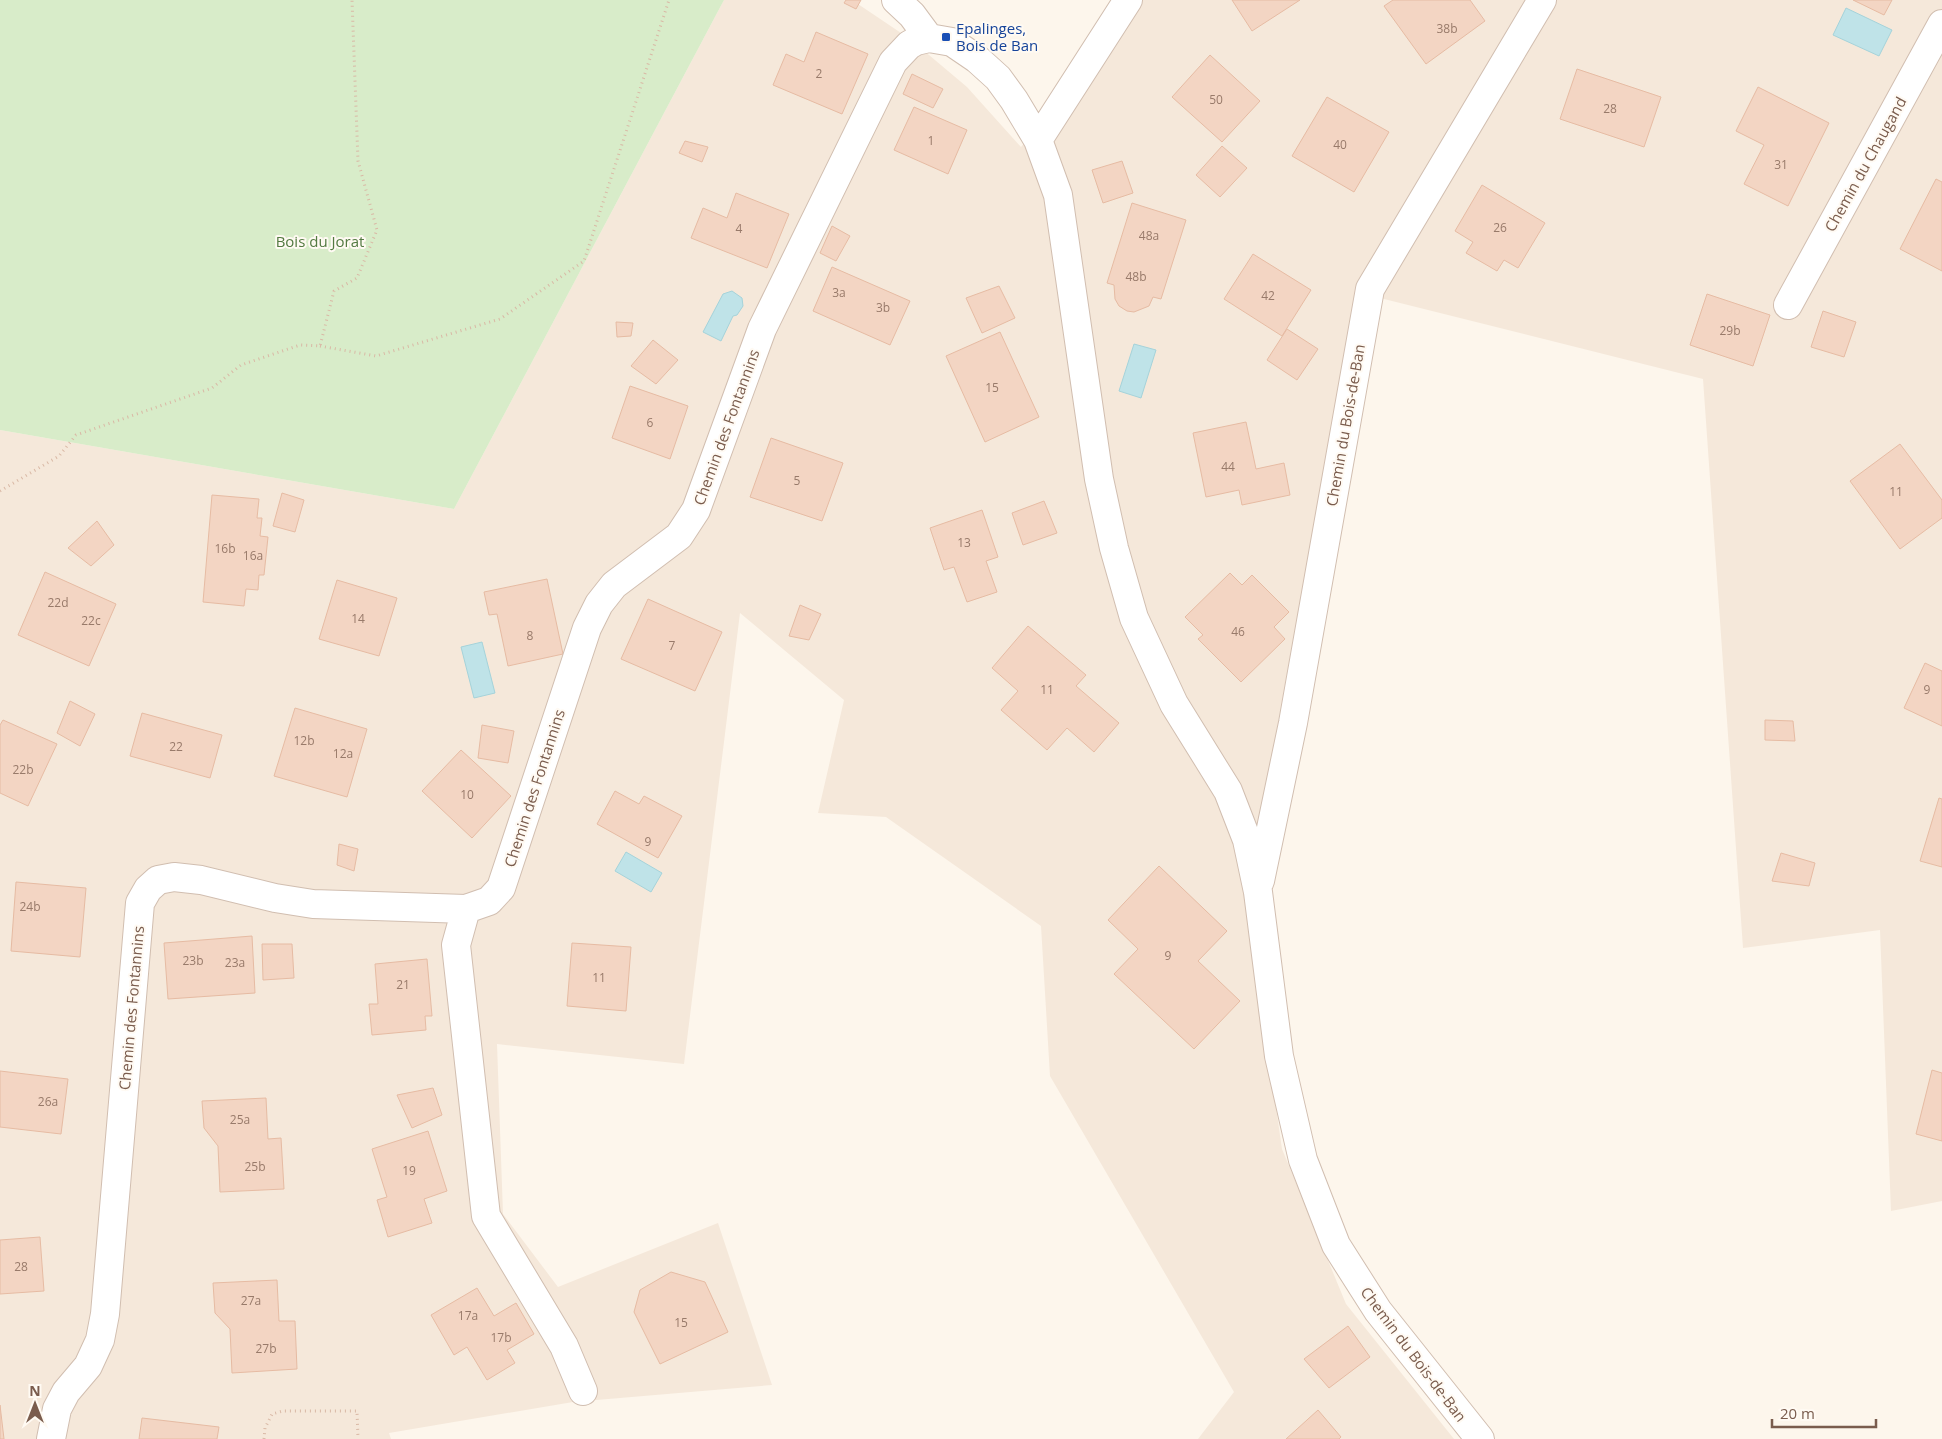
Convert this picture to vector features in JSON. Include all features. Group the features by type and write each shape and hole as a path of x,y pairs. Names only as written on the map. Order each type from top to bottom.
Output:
{"street":[{"path":"896,0 912,15 929,38"},
{"path":"1038,140 1128,0"},
{"name":"Chemin du Bois-de-Ban","path":"1258,892 1293,723 1370,289 1542,0"},
{"name":"Chemin du Chaugand","path":"1788,305 1942,24"},
{"name":"Chemin du Bois-de-Ban","path":"929,38 952,42 977,59 998,78 1014,100 1038,140 1058,195 1099,479 1114,548 1134,618 1174,704 1228,791 1247,840 1258,892 1279,1056 1302,1160 1336,1245 1378,1311 1480,1439"},
{"name":"Chemin des Fontannins","path":"51,1439 56,1409 66,1392 88,1366 100,1340 105,1314 140,903 148,889 158,880 174,877 200,880 275,898 313,904 466,910 488,901 501,888 587,628 599,604 614,584 679,536 696,510 762,329 893,62 909,44 916,40 929,38"},
{"path":"466,910 456,944 486,1216 564,1346 583,1391"}],"path":[{"path":"320,346 334,291 357,278 377,230 358,161 352,0"},
{"path":"0,491 59,456 76,435 212,388 241,365 300,345 320,346 376,356 500,319 584,261 669,0"},
{"path":"264,1439 265,1428 272,1414 284,1411 357,1411 358,1438"}],"shaded area":[{"path":"724,0 852,0 910,39 967,87 1021,147 1050,113 1125,0 1942,0 1942,1201 1891,1211 1880,930 1743,948 1703,379 1356,292 1246,900 1282,1149 1346,1304 1454,1439 1198,1439 1234,1392 1050,1076 1041,926 886,817 818,813 844,700 740,613 684,1064 497,1044 503,1214 558,1287 718,1223 772,1385 573,1402 389,1433 391,1439 0,1439 0,430 454,509"}],"green space":[{"name":"Bois du Jorat","path":"0,0 724,0 454,509 0,430"}],"water":[{"path":"1846,8 1892,30 1879,56 1833,35"},
{"path":"732,291 742,298 743,306 737,315 733,316 721,341 703,332 723,294"},
{"path":"1134,344 1156,350 1141,398 1119,391"},
{"path":"482,642 495,693 474,698 461,647"},
{"path":"626,852 662,873 651,892 615,871"}],"building":[{"path":"846,0 861,0 856,9 844,3"},
{"path":"1232,0 1300,0 1252,31"},
{"path":"1393,0 1470,0 1485,21 1426,64 1384,6"},
{"path":"1853,0 1892,0 1884,15"},
{"path":"816,32 868,54 842,114 773,85 786,54 804,62"},
{"path":"1210,55 1260,101 1222,142 1172,97"},
{"path":"1577,69 1661,97 1644,147 1560,119"},
{"path":"912,74 943,89 933,108 903,94"},
{"path":"1758,87 1829,123 1788,206 1744,184 1764,145 1736,131"},
{"path":"1327,97 1389,132 1354,192 1292,156"},
{"path":"914,107 967,130 948,174 894,150"},
{"path":"685,141 708,147 702,162 679,153"},
{"path":"1222,146 1247,168 1220,197 1196,175"},
{"path":"1122,161 1133,193 1103,203 1092,170"},
{"path":"1936,179 1942,182 1942,271 1900,249"},
{"path":"1482,185 1545,223 1518,268 1504,260 1497,271 1466,253 1473,242 1455,231"},
{"path":"736,193 789,214 767,268 691,238 703,208 727,218"},
{"path":"1132,203 1186,220 1161,299 1153,297 1149,306 1134,312 1127,311 1119,306 1115,299 1114,285 1107,283"},
{"path":"832,226 850,236 836,261 820,253"},
{"path":"1253,254 1311,290 1282,336 1224,299"},
{"path":"832,267 910,301 890,345 813,311"},
{"path":"999,286 1015,318 982,333 966,298"},
{"path":"1707,294 1770,315 1753,366 1690,345"},
{"path":"1823,311 1856,322 1844,357 1811,347"},
{"path":"616,322 633,323 631,336 617,337"},
{"path":"1287,329 1318,349 1297,380 1267,360"},
{"path":"1000,332 1039,417 985,442 946,356"},
{"path":"653,340 678,360 656,384 631,366"},
{"path":"630,386 688,406 670,459 612,438"},
{"path":"1246,422 1256,469 1284,463 1290,495 1242,505 1239,490 1206,497 1193,433"},
{"path":"771,438 843,463 822,521 750,497"},
{"path":"1900,444 1942,500 1942,518 1900,549 1850,481"},
{"path":"282,493 304,500 295,532 273,526"},
{"path":"212,495 259,499 257,518 262,518 260,536 268,537 264,575 259,575 258,590 246,589 244,606 203,602"},
{"path":"1044,501 1057,533 1023,545 1012,513"},
{"path":"982,510 998,557 986,561 997,592 967,602 954,567 944,570 930,528"},
{"path":"97,521 114,545 91,566 68,548"},
{"path":"45,572 116,604 89,666 18,635"},
{"path":"1230,573 1242,585 1252,575 1289,612 1274,627 1285,639 1241,682 1198,639 1203,635 1185,617"},
{"path":"547,579 563,654 508,666 497,614 489,615 484,592"},
{"path":"337,580 397,598 379,656 319,639"},
{"path":"648,599 722,632 695,691 621,659"},
{"path":"800,605 821,614 809,640 789,636"},
{"path":"1028,626 1086,675 1076,686 1119,723 1094,752 1067,728 1047,750 1001,710 1018,691 992,668"},
{"path":"1925,663 1942,671 1942,726 1904,708"},
{"path":"70,701 95,714 80,746 57,733"},
{"path":"295,708 367,729 347,797 274,776"},
{"path":"142,713 222,735 210,778 130,756"},
{"path":"3,720 57,744 28,806 0,793 0,725"},
{"path":"1765,720 1793,721 1795,741 1765,740"},
{"path":"482,725 514,731 508,763 478,758"},
{"path":"461,750 511,796 472,838 422,791"},
{"path":"615,791 639,804 644,796 682,816 658,858 597,824"},
{"path":"1939,798 1942,799 1942,867 1920,861"},
{"path":"339,844 358,849 354,871 337,865"},
{"path":"1781,853 1815,863 1809,886 1772,881"},
{"path":"1159,866 1227,931 1198,961 1240,1001 1194,1049 1114,974 1138,949 1108,920"},
{"path":"16,882 86,888 80,957 11,951"},
{"path":"252,936 255,993 168,999 164,943"},
{"path":"572,943 631,947 626,1011 567,1006"},
{"path":"262,944 292,944 294,978 263,980"},
{"path":"427,959 432,1016 425,1016 426,1030 372,1035 369,1004 378,1004 375,964"},
{"path":"1932,1070 1942,1073 1942,1141 1916,1134"},
{"path":"0,1071 68,1079 61,1134 0,1127"},
{"path":"433,1088 442,1115 412,1128 397,1095"},
{"path":"266,1098 268,1139 281,1138 284,1189 220,1192 218,1146 204,1128 202,1101"},
{"path":"428,1131 447,1191 424,1199 432,1223 388,1237 377,1200 387,1197 372,1149"},
{"path":"40,1237 44,1291 0,1294 0,1240"},
{"path":"671,1272 705,1282 728,1332 660,1364 634,1312 640,1290"},
{"path":"277,1280 279,1321 295,1321 297,1369 232,1373 230,1329 215,1313 213,1283"},
{"path":"477,1288 494,1316 516,1303 534,1334 507,1350 515,1363 487,1380 467,1347 454,1355 431,1315"},
{"path":"1348,1326 1370,1357 1329,1388 1304,1359"},
{"path":"0,1405 4,1439 0,1439"},
{"path":"1318,1410 1341,1437 1339,1439 1286,1439"},
{"path":"142,1418 219,1427 217,1439 139,1439"}],"place":[{"name":"Epalinges, Bois de Ban","path":"946,37"}]}
